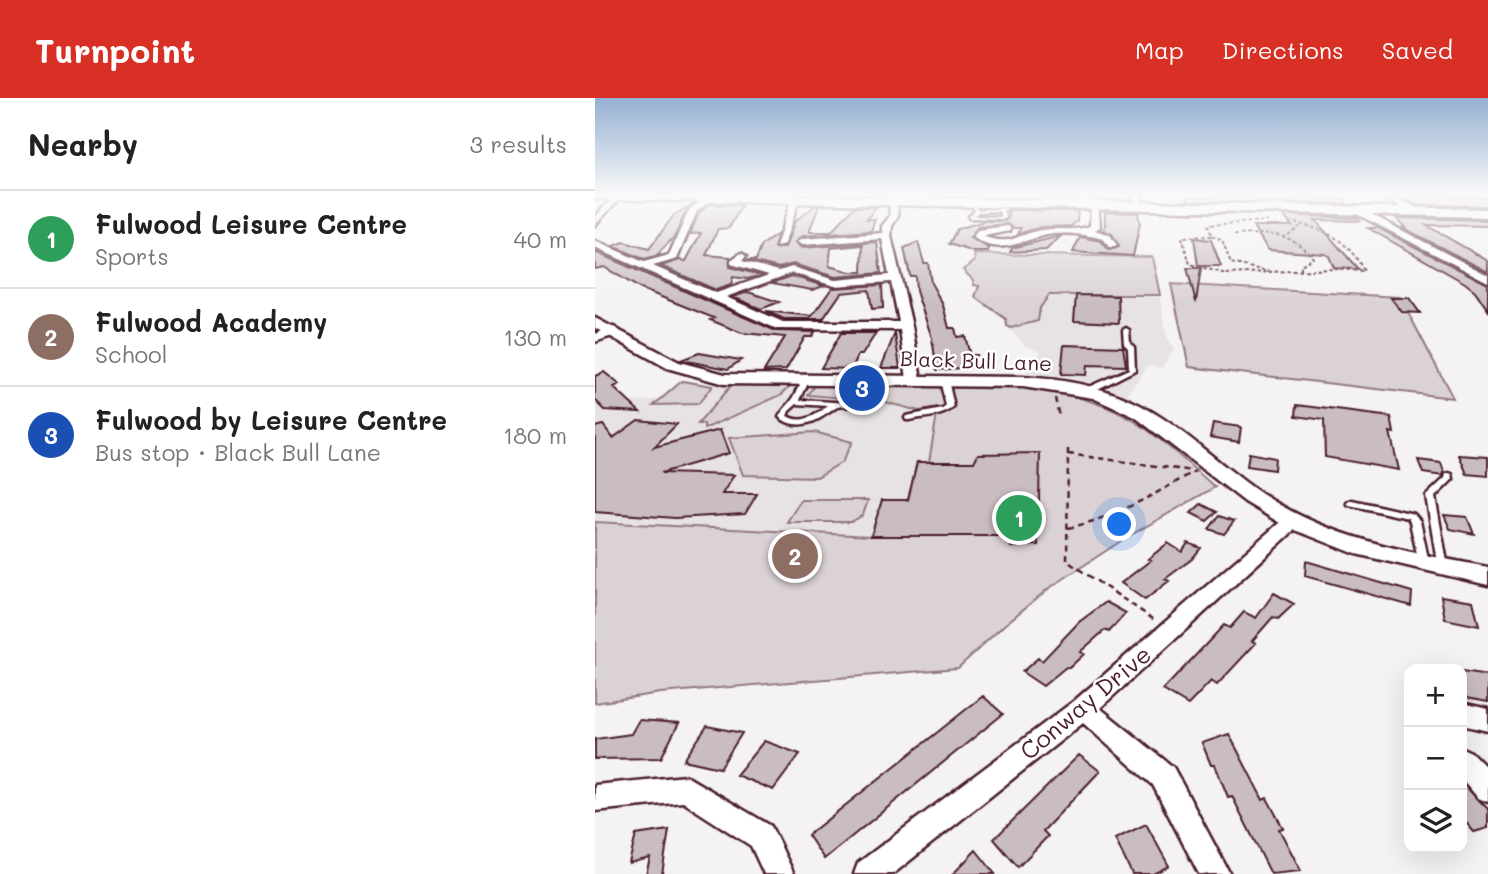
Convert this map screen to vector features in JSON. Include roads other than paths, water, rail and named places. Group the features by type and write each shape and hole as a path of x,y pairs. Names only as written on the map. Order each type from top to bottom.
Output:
{"street":[{"path":"645,265 673,257 684,231"},
{"path":"779,245 784,231"},
{"path":"886,231 914,379"},
{"path":"988,231 981,232 978,237 987,242 1010,243 1028,240 1038,233 1082,231"},
{"path":"1088,231 1107,237 1112,245"},
{"path":"1399,231 1488,279"},
{"path":"802,242 886,236"},
{"path":"595,244 781,326 906,327"},
{"path":"741,256 735,262 778,274"},
{"path":"716,297 792,270 834,283 895,278"},
{"name":"Black Bull Lane","path":"595,322 673,365 724,379 914,379 1044,383 1087,391 1119,401 1141,413 1200,468 1293,521 1388,555 1488,576"},
{"path":"595,338 614,331"},
{"name":"Conway Drive","path":"869,874 1083,708 1293,521"},
{"path":"1083,708 1163,776 1215,874"},
{"path":"1467,715 1488,720"},
{"path":"1467,766 1488,789"},
{"path":"595,798 686,789 761,836 779,874"}],"lane":[{"path":"1087,391 1132,370 1131,347 1127,344 1126,330"},
{"path":"806,379 795,402 783,417 801,423 813,419 835,404"},
{"path":"909,418 945,411 950,407 944,380"},
{"path":"795,402 851,405"},
{"path":"1443,567 1430,496 1449,476"},
{"path":"1352,503 1411,516 1415,521 1424,563"}],"place":[{"name":"Fulwood by Leisure Centre","path":"862,388"},
{"name":"Fulwood Leisure Centre","path":"1019,518"},
{"name":"Fulwood Academy","path":"795,556"}]}
